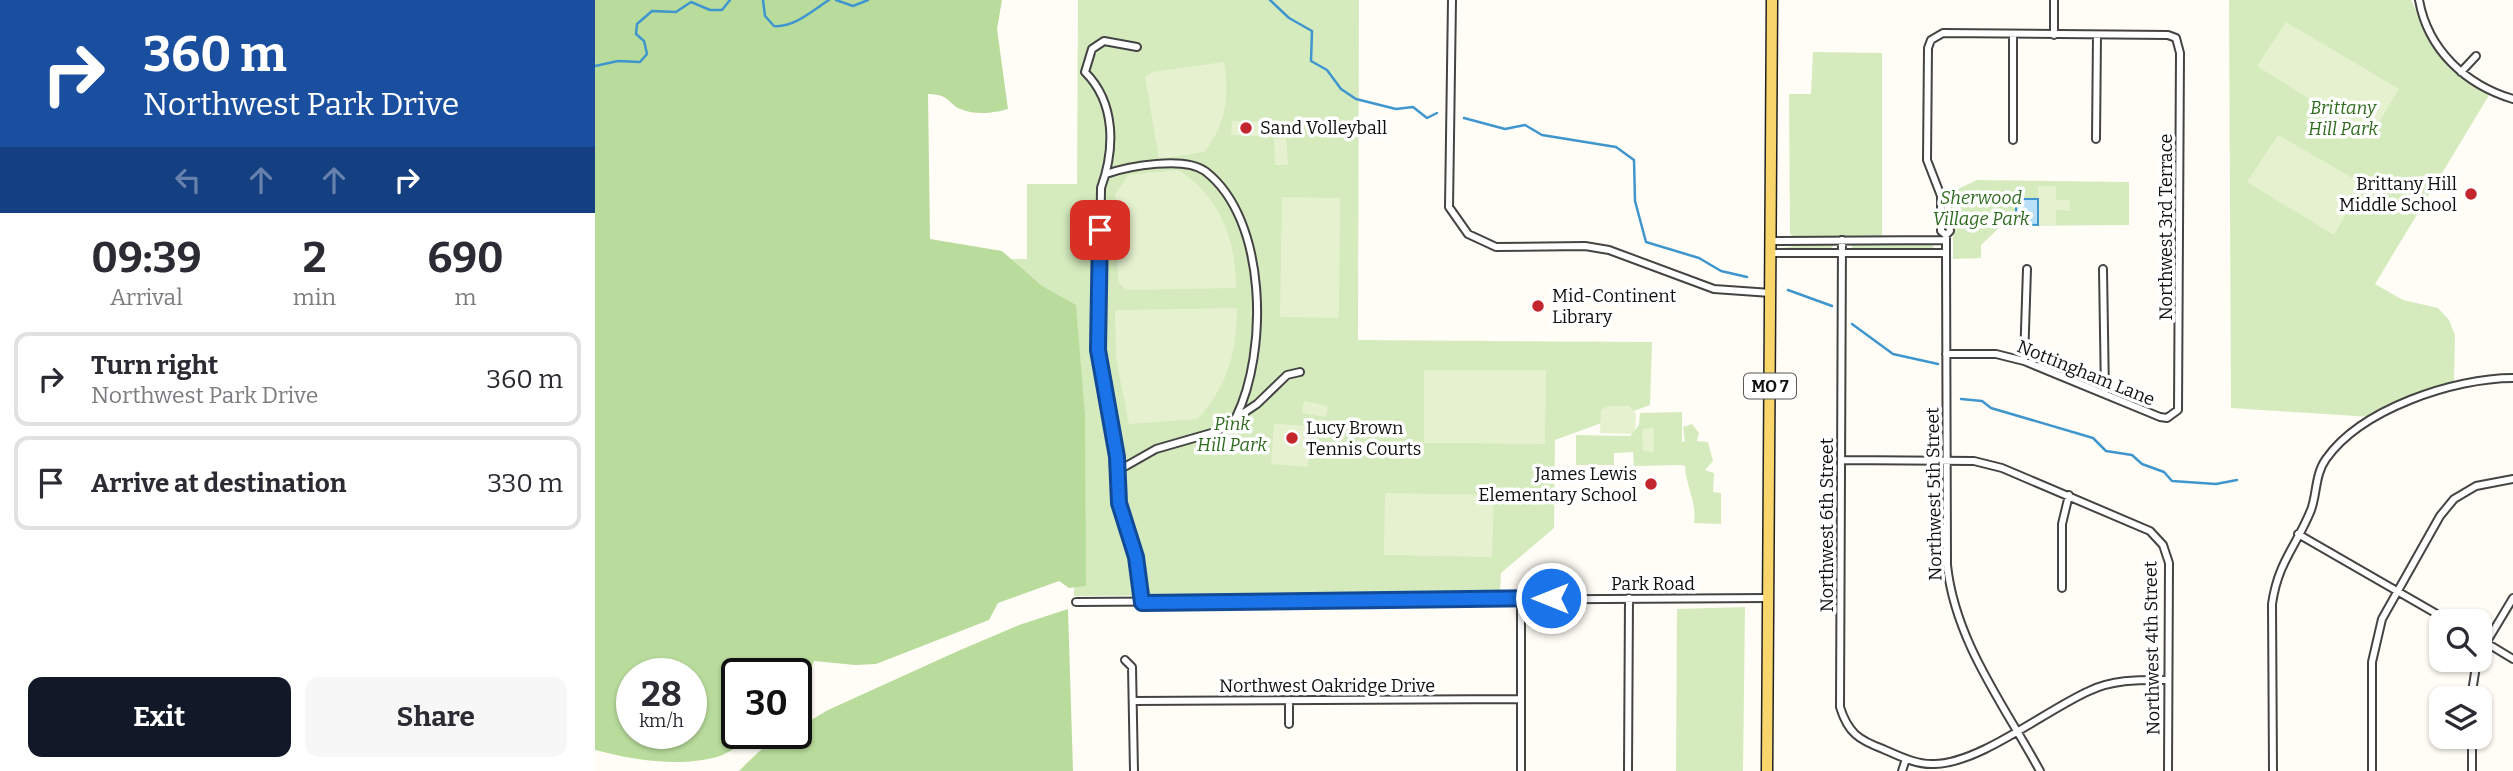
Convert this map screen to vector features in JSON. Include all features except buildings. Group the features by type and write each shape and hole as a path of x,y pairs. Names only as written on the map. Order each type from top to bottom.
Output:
{"main road":[{"name":"MO 7","path":"1767,771 1772,0"}],"street":[{"path":"1452,0 1449,207 1468,234 1496,247 1585,246 1609,250 1714,289 1770,293"},
{"path":"2054,0 2055,35"},
{"path":"2419,0 2424,20 2440,50 2461,72 2483,88 2513,100"},
{"name":"Northwest 5th Street","path":"2013,35 1943,33 1931,40 1928,48 1927,160 1941,196 1947,202 1950,215 1950,231 1946,237 1947,565 1950,598 1961,629 2040,771"},
{"path":"2013,140 2013,35 2097,35 2096,139"},
{"name":"Northwest 3rd Terrace","path":"2097,35 2168,35 2176,38 2181,52 2180,403 2172,415"},
{"path":"1137,47 1104,41 1091,49 1085,72 1102,93 1108,110 1110,130 1106,174 1101,188 1098,350 1119,470 1119,503 1136,557 1142,603"},
{"path":"2461,72 2476,56"},
{"path":"1106,174 1183,162 1205,171 1227,197 1243,226 1254,260 1257,302 1247,395 1236,417"},
{"path":"1771,241 1946,237"},
{"name":"Northwest 6th Street","path":"1842,240 1840,707 1845,722 1855,737 1906,759 1932,765 1958,761 2109,683 2168,680"},
{"path":"1771,253 1946,253"},
{"path":"2024,361 2027,269"},
{"path":"2103,269 2105,394"},
{"name":"Nottingham Lane","path":"1946,354 1996,354 2024,361 2160,418 2172,415"},
{"path":"1119,470 1156,449 1215,432 1257,404 1287,375 1300,372"},
{"path":"2273,771 2272,604 2275,581 2283,559 2312,508 2323,461 2343,438 2420,396 2459,383 2513,378"},
{"path":"1841,460 1974,461 2002,468 2069,495 2062,524 2062,588"},
{"path":"2372,771 2372,662 2382,619 2440,516 2454,499 2476,486 2513,478"},
{"name":"Northwest 4th Street","path":"2069,495 2150,530 2163,545 2169,563 2168,771"},
{"path":"2298,534 2429,609"},
{"path":"1628,771 1629,597"},
{"path":"1521,598 1521,771"},
{"name":"Park Road","path":"1076,602 1768,598"},
{"path":"2492,628 2513,598"},
{"path":"2492,646 2513,659"},
{"path":"1125,660 1132,667 1134,771"},
{"name":"Northwest Oakridge Drive","path":"1133,701 1521,699"},
{"path":"1289,700 1289,724"},
{"path":"2472,749 2472,771"},
{"path":"1902,771 1906,759"}],"green space":[{"path":"595,0 1002,0 997,29 1008,109 973,113 958,108 942,96 928,94 930,239 1002,251 1042,286 1076,305 1085,416 1086,586 1069,588 1059,581 998,603 989,620 876,664 814,661 812,666 812,658 721,658 721,749 733,749 720,756 689,762 626,757 595,750"},
{"name":"Pink Hill Park","path":"1078,0 1359,0 1358,340 1652,342 1650,405 1555,440 1554,528 1501,573 1500,593 1074,596 1074,311 1005,259 1027,259 1027,184 1077,184"},
{"name":"Brittany Hill Park","path":"2229,0 2411,0 2440,56 2459,74 2491,92 2375,284 2403,300 2438,308 2449,320 2455,335 2454,381 2372,417 2231,408"},
{"path":"2286,22 2399,89 2370,137 2257,66"},
{"path":"1813,52 1882,53 1882,236 1795,237 1790,234 1789,94 1811,94"},
{"path":"1224,62 1227,86 1225,109 1211,142 1204,152 1159,159 1145,77 1152,72"},
{"name":"Sand Volleyball","path":"1232,121 1260,122 1259,136 1231,135"},
{"path":"2278,135 2363,184 2334,235 2247,182"},
{"path":"1286,138 1288,165 1275,165 1274,139"},
{"path":"1178,170 1205,193 1223,221 1233,253 1236,288 1126,290 1118,282 1115,195 1128,175"},
{"name":"Sherwood Village Park","path":"1977,180 2129,182 2129,225 2001,226 1981,245 1981,258 1953,259 1953,211 1947,194"},
{"path":"2038,186 2056,186 2056,200 2070,200 2070,211 2056,210 2056,225 2038,225"},
{"path":"1282,197 1340,198 1339,318 1280,317"},
{"path":"1831,243 1833,246 1830,250 1782,248"},
{"path":"1852,243 1930,243 1934,247 1931,250 1852,249"},
{"path":"1237,308 1235,340 1229,367 1217,393 1198,419 1129,424 1116,359 1115,310"},
{"path":"1424,370 1546,370 1545,444 1424,443"},
{"path":"1304,401 1328,406 1326,417 1302,413"},
{"path":"1608,406 1629,406 1636,414 1635,431 1631,434 1600,433 1601,410"},
{"path":"1682,412 1682,442 1685,441 1683,427 1692,424 1699,433 1697,441 1708,442 1713,461 1705,470 1714,473 1713,492 1721,493 1721,524 1694,523 1694,508 1685,466 1634,466 1633,452 1614,453 1614,465 1576,465 1576,435 1630,436 1639,425 1640,413"},
{"name":"Lucy Brown Tennis Courts","path":"1274,424 1311,426 1308,467 1271,464"},
{"path":"1654,428 1654,452 1643,451 1642,429"},
{"path":"1385,493 1494,495 1492,557 1384,555"},
{"path":"1745,607 1743,771 1676,771 1677,609"},
{"path":"1068,609 1073,771 739,771 763,749 812,749 812,720 1019,625"}],"water":[{"path":"2016,199 2038,199 2038,225 2016,224"}],"waterway":[{"path":"595,66 618,61 640,62 647,54 644,41 636,34 637,24 652,11 676,12 691,2 710,10 722,10 730,0"},
{"path":"763,0 765,16 774,26 796,21 829,0"},
{"path":"836,0 853,6 868,0"},
{"path":"1270,0 1289,18 1312,31 1311,61 1327,70 1341,89 1356,99 1396,109 1413,107 1427,118 1437,113"},
{"path":"1464,118 1505,129 1525,125 1542,135 1616,147 1634,160 1635,201 1646,242 1699,258 1721,271 1747,277"},
{"path":"1788,290 1832,306"},
{"path":"1852,324 1893,354 1938,364"},
{"path":"1961,399 1982,401 1991,408 2093,438 2106,451 2132,455 2142,464 2164,472 2172,481 2216,484 2237,480"}],"place":[{"name":"Sand Volleyball","path":"1246,128"},
{"name":"Brittany Hill Middle School","path":"2471,194"},
{"name":"Mid-Continent Library","path":"1538,306"},
{"name":"Lucy Brown Tennis Courts","path":"1292,438"},
{"name":"James Lewis Elementary School","path":"1651,484"}],"route":[{"path":"1100,230 1098,350 1119,470 1119,503 1136,557 1142,603 1551,598"}]}
